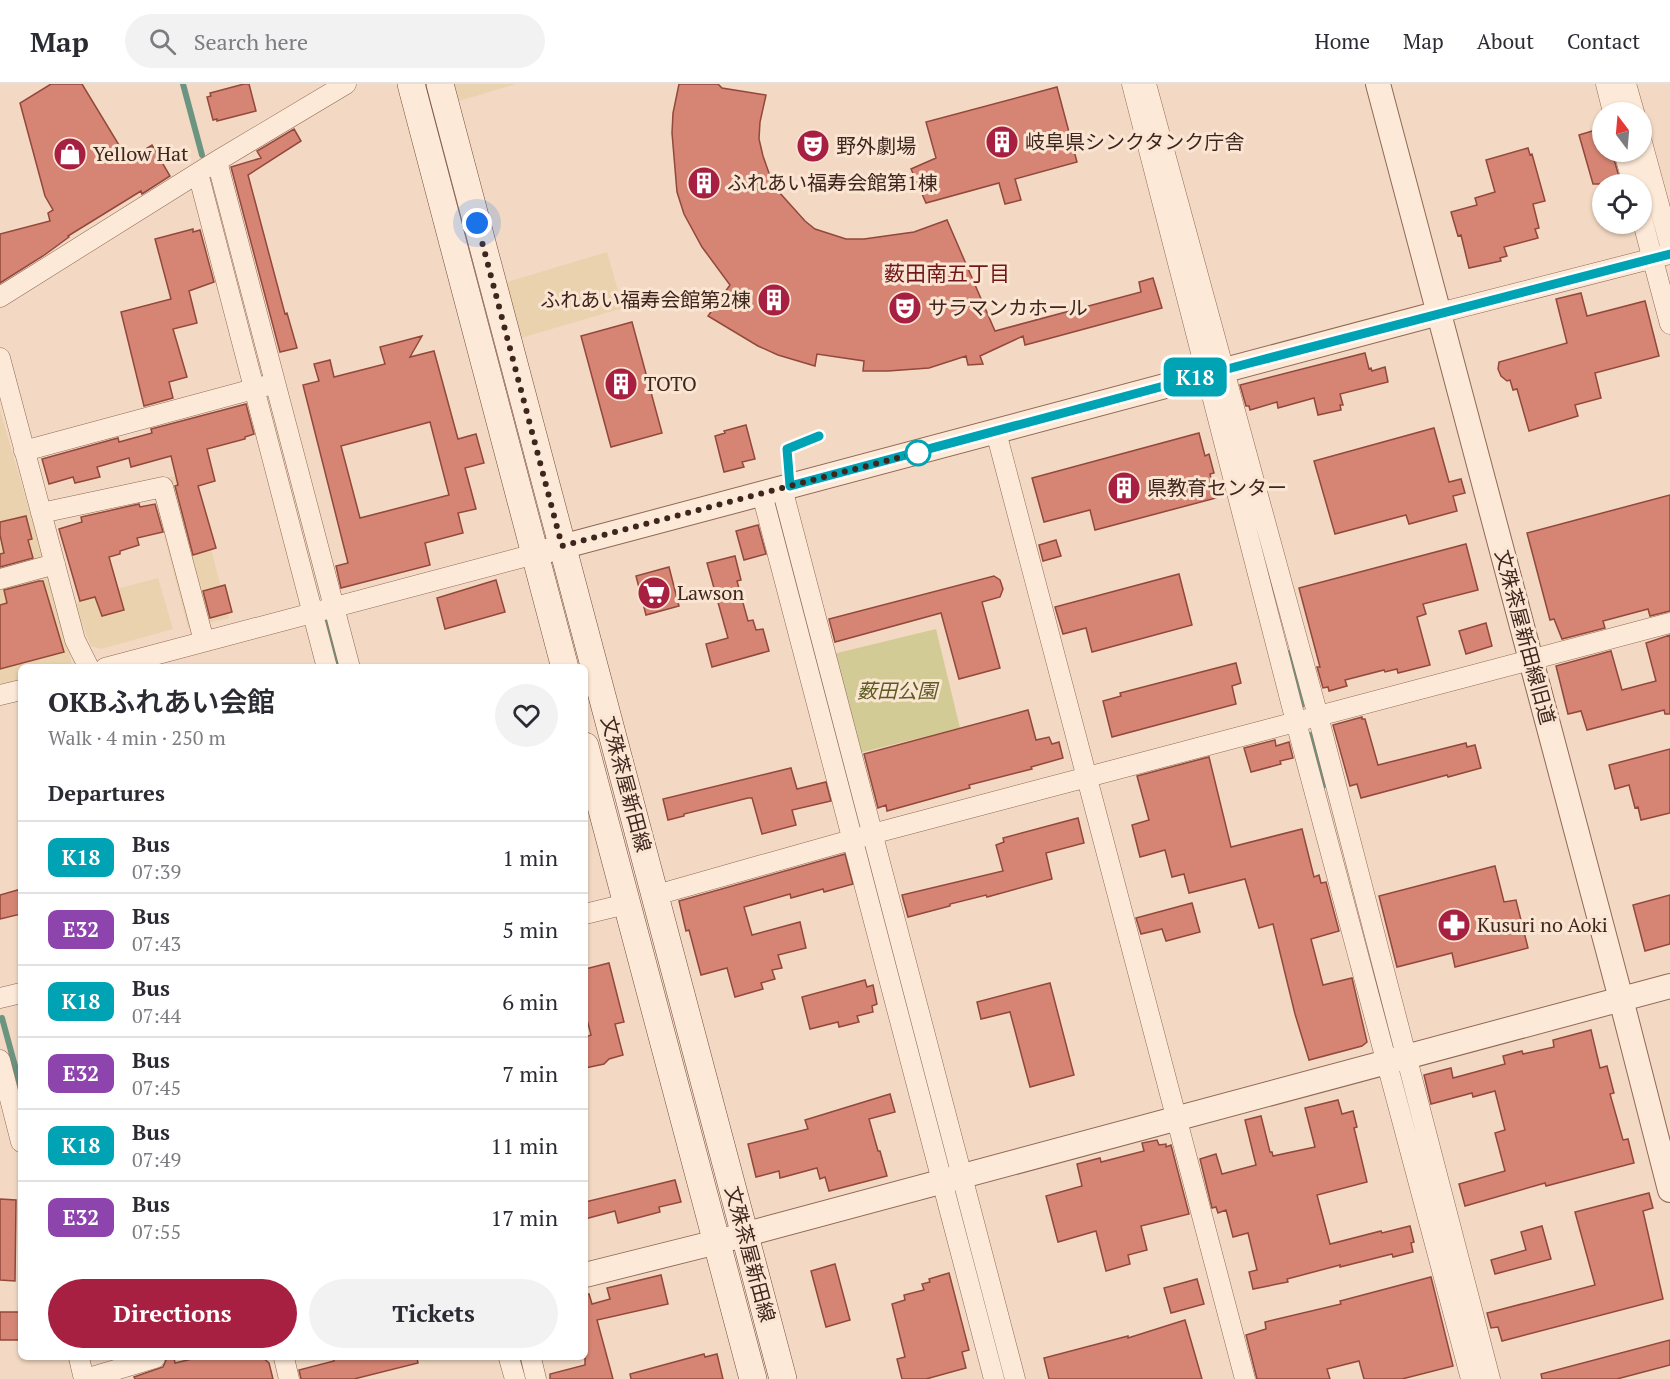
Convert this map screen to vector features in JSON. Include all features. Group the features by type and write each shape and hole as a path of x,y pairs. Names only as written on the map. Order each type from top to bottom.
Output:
{"main road":[{"path":"411,84 564,664"},
{"name":"文殊茶屋新田線","path":"440,84 783,1379"},
{"name":"文殊茶屋新田線","path":"588,758 753,1379"}],"street":[{"path":"0,297 217,161 346,84"},
{"path":"1132,84 1318,716 1471,1379"},
{"path":"1146,84 1296,722 1490,1379"},
{"name":"文殊茶屋新田線旧道","path":"1378,84 1670,1190"},
{"path":"1606,84 1610,102"},
{"path":"1626,84 1631,102"},
{"path":"217,161 349,664"},
{"path":"1647,162 1670,245"},
{"path":"198,173 326,664"},
{"path":"1650,234 1661,257 1670,324"},
{"path":"120,664 1215,372 1661,257"},
{"path":"0,358 75,640 87,664"},
{"path":"24,451 275,383"},
{"path":"996,432 1245,1379"},
{"path":"41,513 164,487 204,641"},
{"path":"772,491 951,1178 994,1379"},
{"path":"0,579 55,564"},
{"path":"656,895 1086,777 1670,623"},
{"path":"0,695 18,692"},
{"path":"588,913 626,904"},
{"path":"588,1274 717,1242 1670,986"},
{"path":"0,998 18,994"},
{"path":"0,1060 18,1130"},
{"path":"951,1178 1015,1379"},
{"path":"80,1360 85,1379 148,1360"},
{"path":"284,1360 289,1379"},
{"path":"509,1360 514,1379"},
{"path":"531,1360 536,1379"}],"shaded area":[{"path":"454,84 516,84 459,101"},
{"path":"607,252 623,308 521,338 507,282"},
{"path":"0,410 68,644 72,664 18,664 18,681 0,685"},
{"path":"191,472 229,618 188,628 150,482"},
{"path":"158,578 173,629 101,649 91,646 75,607 79,599"}],"green space":[{"name":"薮田公園","path":"936,629 960,728 859,753 833,654"}],"building":[{"path":"51,84 82,84 128,160 152,145 170,176 68,236 43,256 0,283 0,234 50,221 48,213 53,210 45,196 20,103"},
{"path":"249,84 256,111 213,120 207,97 211,96 210,93"},
{"path":"679,84 718,84 722,88 766,95 759,139 770,176 779,192 815,229 846,239 864,239 914,232 947,220 995,331 1141,292 1139,282 1153,278 1162,308 1025,345 1023,336 980,356 983,364 968,365 966,356 929,368 863,371 864,361 817,354 815,366 778,355 758,346 708,316 730,285 702,247 684,214 677,192 672,133 673,113"},
{"name":"岐阜県シンクタンク庁舎","path":"1057,87 1077,162 1015,179 1021,200 1005,204 999,183 926,203 911,169 936,158 926,122"},
{"path":"294,129 301,141 248,175 285,314 287,313 297,348 280,352 231,167 261,158 257,151"},
{"path":"1592,131 1592,162 1615,162 1618,174 1592,174 1592,180 1579,135"},
{"path":"1528,148 1530,155 1532,154 1545,201 1533,204 1539,228 1535,229 1538,238 1504,247 1507,256 1500,258 1501,261 1469,268 1461,235 1458,236 1451,212 1477,205 1475,198 1495,192 1486,160"},
{"path":"193,229 193,232 200,230 214,282 189,291 197,323 173,329 187,377 169,382 173,398 144,406 121,312 171,299 155,239"},
{"path":"1581,293 1587,316 1645,301 1659,356 1595,373 1601,398 1575,405 1578,416 1529,431 1517,389 1513,390 1510,380 1507,381 1501,376 1498,369 1499,362 1567,343 1556,299"},
{"name":"TOTO","path":"632,322 662,433 611,447 581,336"},
{"path":"422,336 410,357 434,351 458,439 476,434 484,463 465,468 476,509 458,513 463,533 425,543 430,565 341,588 336,566 348,563 303,385 319,381 314,364 330,360 334,377 385,364 380,347","holes":["430,422 449,495 360,518 341,446"]},
{"path":"1365,353 1369,369 1371,368 1372,371 1385,367 1388,382 1340,394 1343,405 1340,405 1341,410 1318,415 1314,398 1278,408 1277,402 1250,410 1249,406 1246,406 1240,385"},
{"path":"246,404 254,434 245,439 207,449 215,481 198,486 216,548 193,555 175,486 178,485 171,456 131,467 129,458 97,467 100,477 75,483 73,477 49,484 42,459 118,438 119,442 152,433 151,429"},
{"path":"746,425 755,459 742,462 744,467 724,472 715,436"},
{"path":"1434,428 1449,482 1461,479 1465,493 1453,496 1457,511 1409,524 1406,515 1335,534 1314,461"},
{"name":"県教育センター","path":"1199,433 1205,456 1209,454 1214,473 1210,474 1216,498 1095,530 1090,510 1044,522 1032,478"},
{"path":"1670,495 1670,611 1650,616 1648,609 1603,621 1605,628 1562,639 1554,619 1550,620 1527,533"},
{"path":"139,504 140,507 155,504 163,532 137,538 139,545 109,557 124,610 102,616 95,597 80,601 59,529 82,522 81,517"},
{"path":"26,516 32,539 28,540 33,558 0,567 0,554 4,553 0,522"},
{"path":"758,525 766,554 744,560 736,531"},
{"path":"1056,540 1061,556 1043,561 1039,545"},
{"path":"1466,544 1478,590 1423,604 1426,614 1417,617 1430,665 1398,673 1397,669 1385,672 1384,670 1345,680 1347,686 1329,691 1328,687 1323,688 1317,667 1320,667 1299,588"},
{"path":"735,556 741,580 737,581 748,621 753,620 756,630 763,629 769,651 712,667 706,644 728,638 707,563"},
{"path":"669,567 679,606 646,615 636,576"},
{"path":"1179,574 1192,625 1092,652 1086,628 1063,634 1055,607"},
{"path":"994,576 1000,580 1003,589 1000,597 982,602 1000,668 959,679 941,613 835,642 829,619"},
{"path":"496,580 505,612 445,629 437,598"},
{"path":"43,581 64,652 0,669 0,605 7,603 4,590"},
{"path":"225,585 232,612 210,618 203,591"},
{"path":"1486,623 1492,646 1466,654 1459,631"},
{"path":"1670,635 1670,714 1665,714 1664,710 1587,730 1581,711 1568,714 1556,666 1611,651 1622,690 1656,681 1646,643"},
{"path":"1236,663 1241,683 1232,686 1236,704 1112,737 1103,701 1121,696 1120,693"},
{"path":"1028,710 1036,740 1049,737 1052,744 1059,742 1063,758 1031,767 1032,769 969,785 970,788 887,811 886,805 878,808 864,754"},
{"path":"1362,717 1365,719 1378,765 1466,743 1467,747 1475,745 1481,768 1361,798 1357,784 1350,786 1333,725"},
{"path":"1275,740 1276,746 1289,742 1293,758 1280,761 1281,764 1251,772 1244,748"},
{"path":"1670,749 1670,813 1641,820 1629,785 1615,789 1609,765"},
{"path":"1209,757 1231,847 1302,829 1314,877 1319,875 1321,883 1326,882 1339,931 1311,939 1323,985 1352,978 1367,1042 1362,1046 1309,1060 1273,924 1259,928 1245,879 1189,893 1184,874 1172,877 1165,850 1140,857 1132,825 1149,820 1137,776"},
{"path":"791,768 797,789 826,782 831,801 792,810 796,825 762,834 752,798 668,820 663,799"},
{"path":"1078,818 1084,843 1046,853 1052,879 987,897 986,895 950,904 950,906 908,917 902,895 1003,871 996,845 1004,842 1003,838"},
{"path":"845,854 853,884 791,898 790,894 744,907 752,935 800,922 806,948 778,955 782,968 772,970 775,979 761,983 763,989 735,997 727,968 701,975 689,930 686,931 679,901"},
{"name":"Kusuri no Aoki","path":"1495,866 1504,902 1516,900 1528,948 1455,967 1452,953 1397,967 1379,896"},
{"path":"18,890 18,915 0,919 0,895"},
{"path":"1670,895 1670,944 1645,951 1633,905"},
{"path":"1192,903 1200,932 1166,941 1162,929 1141,934 1136,918"},
{"path":"609,963 624,1022 615,1024 623,1055 609,1059 604,1064 588,1067 588,1036 591,1035 588,1024 588,968"},
{"path":"865,980 867,987 873,985 877,1004 872,1006 873,1012 857,1016 859,1022 839,1027 838,1022 810,1029 802,997"},
{"path":"1050,983 1074,1075 1030,1087 1010,1012 981,1019 977,1002"},
{"path":"1591,1030 1600,1068 1607,1066 1614,1093 1610,1094 1623,1140 1628,1139 1634,1163 1546,1186 1545,1183 1465,1206 1459,1184 1505,1171 1495,1133 1505,1130 1495,1091 1473,1097 1472,1093 1431,1104 1424,1075 1451,1068 1453,1078 1505,1064 1503,1056 1554,1047 1553,1040"},
{"path":"890,1094 895,1112 869,1119 887,1176 829,1191 825,1177 820,1179 817,1168 780,1178 779,1171 756,1177 748,1144 808,1129 805,1120"},
{"path":"1338,1100 1342,1114 1353,1111 1357,1127 1354,1128 1367,1182 1317,1195 1330,1244 1410,1226 1414,1242 1411,1243 1413,1252 1393,1257 1392,1254 1340,1267 1340,1265 1287,1279 1288,1282 1253,1289 1249,1272 1257,1270 1248,1233 1233,1237 1226,1210 1218,1213 1216,1207 1212,1208 1200,1159 1216,1154 1222,1174 1256,1165 1245,1120 1261,1116 1273,1156 1315,1147 1305,1108"},
{"path":"1157,1140 1159,1145 1166,1144 1166,1147 1171,1145 1189,1214 1141,1226 1147,1250 1128,1255 1130,1264 1106,1271 1096,1231 1058,1242 1046,1196 1082,1186 1077,1164 1100,1158 1101,1162 1144,1151 1142,1143"},
{"path":"675,1180 681,1202 659,1207 660,1212 618,1223 615,1211 588,1218 588,1201"},
{"path":"1649,1193 1653,1208 1643,1211 1663,1299 1502,1341 1498,1327 1491,1328 1487,1313 1595,1285 1575,1212"},
{"path":"0,1199 16,1200 15,1281 0,1280"},
{"path":"1542,1226 1551,1259 1495,1274 1491,1260 1526,1250 1521,1232"},
{"path":"835,1264 850,1320 826,1327 811,1271"},
{"path":"949,1273 969,1350 962,1352 966,1368 926,1379 902,1379 897,1359 905,1357 892,1304 905,1300 904,1295 924,1290 922,1284 930,1282 929,1279"},
{"path":"661,1275 668,1304 597,1320 613,1379 550,1379 550,1374 585,1365 585,1360 588,1360 588,1294 592,1304 610,1299 607,1288"},
{"path":"1431,1277 1453,1366 1402,1379 1364,1379 1359,1361 1327,1369 1330,1379 1257,1379 1246,1335 1266,1329 1265,1322 1341,1304 1340,1301"},
{"path":"1197,1279 1204,1304 1171,1313 1164,1288"},
{"path":"0,1312 18,1312 18,1340 0,1340"},
{"path":"1185,1320 1202,1379 1049,1379 1044,1358 1128,1336 1128,1338"},
{"path":"1670,1340 1670,1365 1617,1379 1542,1379 1541,1374"},
{"path":"704,1354 705,1357 717,1354 723,1379 631,1379 630,1374"},
{"path":"166,1360 174,1360 175,1363 188,1360 265,1360 269,1363 273,1379 135,1379 134,1377 163,1367"},
{"path":"417,1360 418,1363 354,1379 301,1379 299,1370 334,1361"}],"waterway":[{"path":"183,84 202,155"},
{"path":"1616,84 1621,102"},
{"path":"326,619 338,664"},
{"path":"1288,653 1302,705"},
{"path":"1310,735 1323,786"},
{"path":"890,941 947,1158"},
{"path":"2,1018 18,1077"},
{"path":"521,1360 526,1379"}],"bus line":[{"name":"K18","path":"819,436 787,449 790,486 1439,313 1670,254"}],"place":[{"name":"岐阜県シンクタンク庁舎","path":"1002,142"},
{"name":"野外劇場","path":"813,146"},
{"name":"Yellow Hat","path":"70,154"},
{"name":"ふれあい福寿会館第1棟","path":"704,183"},
{"name":"ふれあい福寿会館第2棟","path":"774,300"},
{"name":"サラマンカホール","path":"905,308"},
{"name":"TOTO","path":"621,384"},
{"name":"県教育センター","path":"1124,488"},
{"name":"Lawson","path":"654,593"},
{"name":"Kusuri no Aoki","path":"1454,925"}],"district":[{"name":"薮田南五丁目","path":"947,274"}],"route":[{"path":"477,223 562,546 927,450 918,453"}]}
